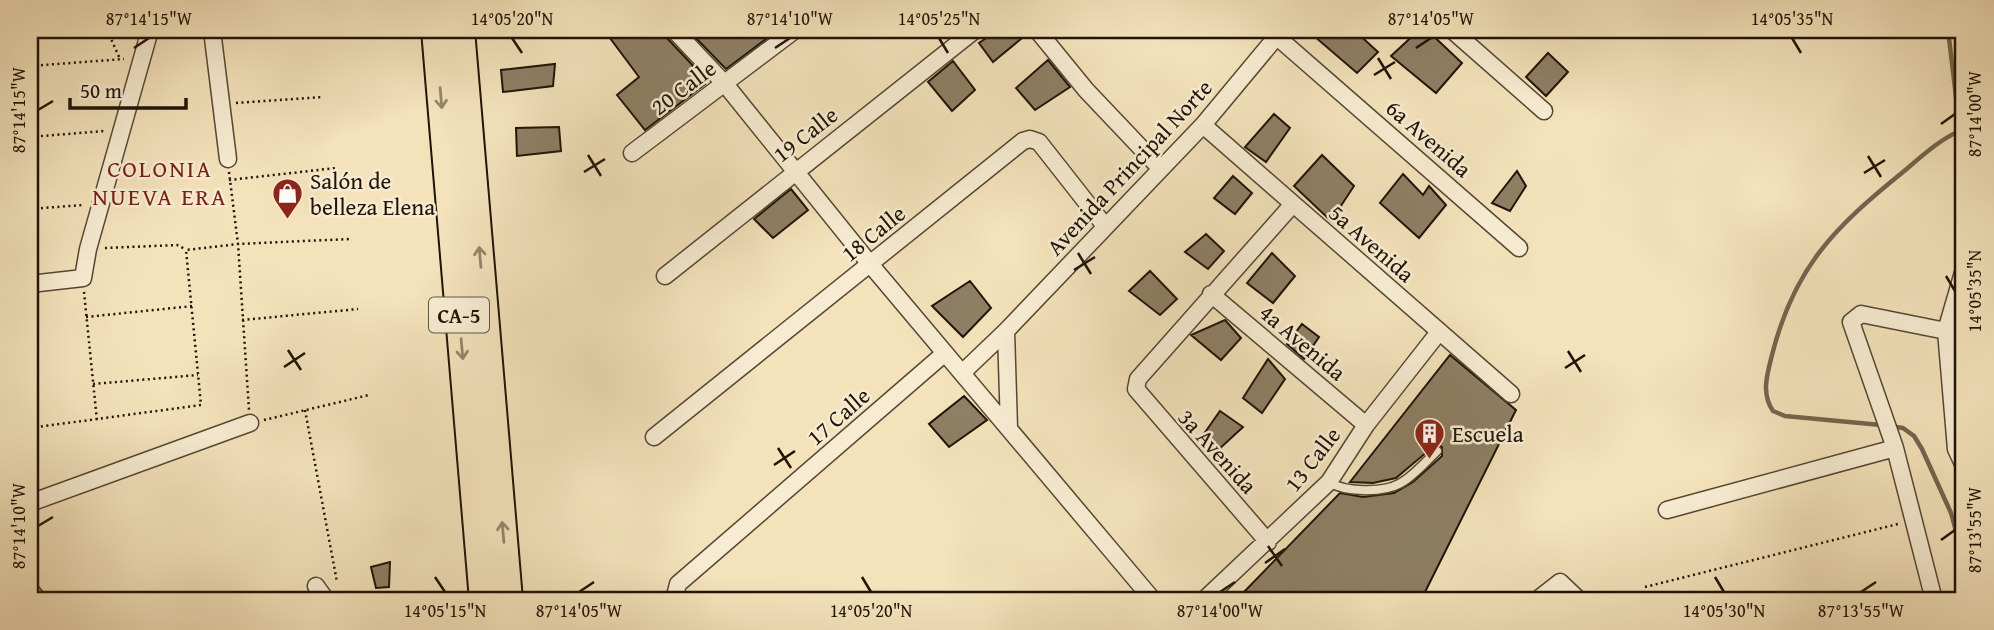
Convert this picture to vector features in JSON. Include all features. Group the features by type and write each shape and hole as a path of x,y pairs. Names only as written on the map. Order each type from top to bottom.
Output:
{"highway":[{"name":"CA-5","path":"435,30 483,600"},
{"name":"CA-5","path":"461,30 509,600"}],"street":[{"path":"30,284 83,278 100,203 150,30"},
{"path":"674,30 725,84 870,264 1153,600"},
{"name":"20 Calle","path":"632,153 795,30"},
{"name":"19 Calle","path":"665,276 975,30"},
{"path":"1037,30 1086,90 1160,168"},
{"path":"1452,30 1544,111"},
{"path":"213,32 228,159"},
{"name":"Avenida Principal Norte","path":"962,373 1006,331 1203,125 1279,33"},
{"name":"6a Avenida","path":"1279,33 1519,248"},
{"name":"5a Avenida","path":"1203,125 1511,394"},
{"name":"18 Calle","path":"654,437 1023,141 1030,139 1039,142 1105,226"},
{"path":"1211,294 1293,204"},
{"path":"1964,269 1946,331 1956,449 1964,466"},
{"name":"3a Avenida","path":"1211,294 1138,379 1136,389 1268,542"},
{"name":"4a Avenida","path":"1211,294 1366,425"},
{"path":"1934,600 1895,448 1852,318 1861,314 1946,331 1964,317"},
{"path":"1006,331 1009,428"},
{"name":"13 Calle","path":"1204,600 1329,482 1366,425 1439,332"},
{"name":"17 Calle","path":"674,600 678,584 945,353"},
{"path":"30,503 250,423"},
{"path":"1667,510 1895,448"},
{"path":"1537,600 1560,582 1579,600"},
{"path":"316,586 326,600"},
{"path":"30,593 36,600"}],"lane":[{"path":"1329,482 1338,488 1393,487 1402,483 1437,451"}],"path":[{"path":"107,30 120,59"},
{"path":"213,32 284,30"},
{"path":"30,66 120,59 142,60"},
{"path":"221,104 323,97"},
{"path":"30,137 122,129"},
{"path":"228,159 238,244 250,423 369,395"},
{"path":"229,180 336,168"},
{"path":"30,209 100,203"},
{"path":"88,249 177,244 186,250 238,244 350,239"},
{"path":"30,428 198,406 202,402 186,250"},
{"path":"83,278 97,421"},
{"path":"86,317 193,306"},
{"path":"242,320 358,309"},
{"path":"93,384 199,375"},
{"path":"305,410 337,582"},
{"path":"1645,587 1915,519"}],"building":[{"path":"604,30 664,30 666,37 698,71 695,70 705,84 645,130 617,95 639,77"},
{"path":"688,30 778,30 726,69"},
{"path":"998,30 1027,30 1027,34 993,62 979,43"},
{"path":"1307,30 1354,30 1378,52 1357,73"},
{"path":"1419,30 1427,30 1462,63 1436,93 1391,56"},
{"path":"1548,53 1568,72 1546,96 1526,77"},
{"path":"1048,60 1070,87 1035,110 1016,88"},
{"path":"953,61 975,90 952,111 928,82"},
{"path":"555,64 553,86 503,92 501,70"},
{"path":"1274,114 1290,128 1266,162 1245,147"},
{"path":"559,127 561,151 517,156 516,128"},
{"path":"1322,155 1354,186 1331,221 1294,186"},
{"path":"1517,171 1526,186 1510,211 1492,203"},
{"path":"1403,174 1423,195 1429,186 1446,205 1419,238 1380,203"},
{"path":"1233,176 1252,193 1235,214 1214,198"},
{"path":"791,189 808,210 773,238 754,219"},
{"path":"1206,234 1224,251 1208,269 1185,252"},
{"path":"1272,253 1295,276 1273,303 1247,283"},
{"path":"1150,271 1177,299 1160,315 1129,291"},
{"path":"970,281 991,308 963,337 932,306"},
{"path":"1225,320 1241,338 1221,360 1191,335"},
{"path":"1302,324 1319,337 1304,359 1287,344"},
{"name":"Escuela","path":"1450,355 1516,410 1421,600 1249,600 1244,592 1340,493 1363,497 1394,493 1413,482 1442,456 1442,447 1435,445 1396,478 1373,483 1350,482"},
{"path":"1268,359 1285,379 1262,413 1243,398"},
{"path":"964,396 987,420 949,447 929,424"},
{"path":"1220,411 1243,427 1216,452 1201,438"},
{"path":"390,562 389,587 376,588 371,567"}],"waterway":[{"path":"1948,30 1960,130"},
{"path":"1881,425 1785,416 1773,411 1766,391 1772,355 1792,297 1820,251 1837,231 1879,192 1932,148 1964,129"},
{"path":"1890,426 1903,428 1914,436 1922,449 1951,513 1959,542 1964,583"}],"place":[{"name":"Salón de belleza Elena","path":"287,220"},
{"name":"Escuela","path":"1429,460"}],"district":[{"name":"COLONIA NUEVA ERA","path":"160,182"}]}
